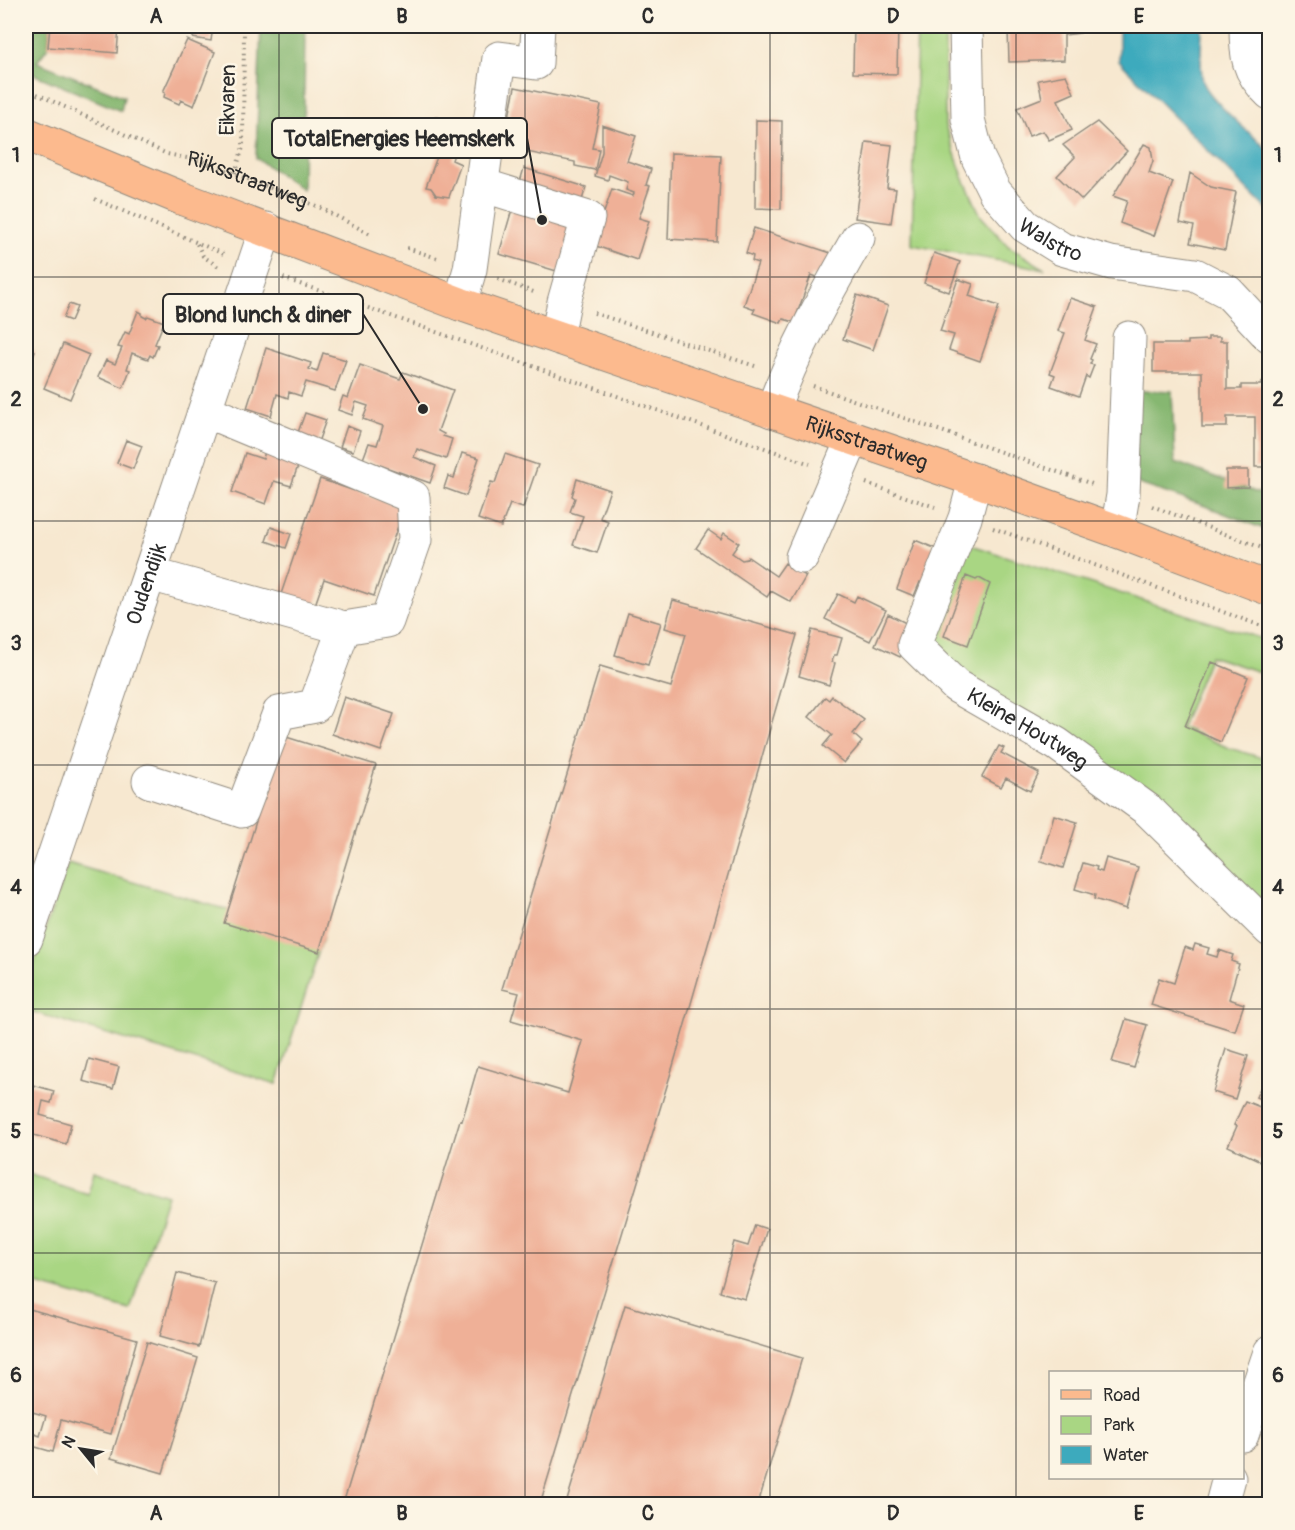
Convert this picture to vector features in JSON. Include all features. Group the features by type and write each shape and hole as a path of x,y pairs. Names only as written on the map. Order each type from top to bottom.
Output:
{"main road":[{"name":"Rijksstraatweg","path":"26,134 181,198 460,304 975,480 1269,589"}],"street":[{"path":"460,304 470,270 499,58 536,63 538,26"},
{"name":"Walstro","path":"966,26 968,119 978,158 995,192 1025,226 1062,249 1092,258 1111,263 1195,275 1228,292 1269,336"},
{"path":"1246,26 1246,52 1251,70 1269,93"},
{"path":"482,185 588,218 564,302 557,337"},
{"name":"Oudendijk","path":"26,939 266,229"},
{"path":"771,411 784,376 858,238"},
{"path":"1117,531 1123,495 1129,338"},
{"path":"150,574 344,628 387,621 415,540 413,497 206,411"},
{"path":"802,557 853,438"},
{"name":"Kleine Houtweg","path":"975,480 965,518 914,645 956,686 1057,744 1148,810 1269,930"},
{"path":"149,781 242,811 279,713 315,706 344,628"},
{"path":"1244,1429 1269,1352"},
{"path":"1222,1504 1229,1479"}],"path":[{"name":"Eikvaren","path":"235,173 243,147 244,26"},
{"name":"Rijksstraatweg","path":"26,89 167,154 202,161 235,173 319,207 375,236"},
{"name":"Rijksstraatweg","path":"406,247 1123,495 1269,551"}],"green space":[{"path":"26,26 50,26 48,47 37,62 124,97 121,111 26,71"},
{"path":"261,26 305,26 303,190 256,158"},
{"path":"917,26 945,26 945,125 963,177 981,216 1008,246 1045,269 912,245"},
{"path":"1133,391 1172,391 1175,462 1269,497 1269,531 1208,507 1136,483"},
{"path":"961,542 1269,641 1269,675 1210,656 1181,727 1229,748 1269,760 1269,820 1264,902 952,665 929,644"},
{"path":"68,863 323,938 277,1084 26,1010 26,987"},
{"path":"94,1171 167,1195 130,1310 26,1281 26,1173 88,1194"}],"water":[{"path":"1119,26 1202,26 1201,68 1207,89 1222,107 1269,151 1269,212 1119,61"}],"building":[{"path":"50,26 119,26 117,53 48,47"},
{"path":"194,26 213,26 211,41 193,38"},
{"path":"854,26 898,26 897,74 853,73"},
{"path":"1037,26 1080,26 1080,33 1064,35 1064,60 1009,62 1008,30 1037,30"},
{"path":"187,40 215,52 194,106 181,100 179,104 164,97 163,92"},
{"path":"1066,75 1074,93 1058,100 1072,130 1049,140 1043,131 1029,136 1017,108 1042,98 1038,80"},
{"path":"515,87 601,105 592,148 599,149 595,170 575,166 575,162 503,147"},
{"path":"436,117 467,128 452,160 461,164 449,197 436,195 431,188 426,187 442,143 428,138"},
{"path":"756,120 782,121 781,209 755,208"},
{"path":"1097,122 1127,151 1082,200 1057,176 1075,157 1063,145"},
{"path":"602,125 636,136 627,161 651,169 646,185 650,186 639,218 649,221 637,260 593,245 612,189 633,196 634,193 626,190 628,182 609,175 608,180 595,176 602,152"},
{"path":"866,142 892,145 887,188 896,189 891,223 855,218"},
{"path":"1144,144 1151,147 1153,161 1149,173 1173,182 1154,236 1120,223 1127,201 1113,196"},
{"path":"671,153 721,155 717,242 668,239"},
{"path":"524,168 586,187 560,272 499,254"},
{"path":"1190,173 1211,187 1236,192 1225,250 1190,243 1194,226 1180,223"},
{"path":"754,228 831,253 823,279 811,275 794,322 783,319 781,323 753,313 755,309 744,305 758,263 752,261 753,256 746,253"},
{"path":"934,253 960,262 949,292 924,283"},
{"path":"958,279 973,284 969,296 999,306 980,361 949,350 954,335 940,331"},
{"path":"857,295 888,306 873,350 843,339"},
{"path":"1070,298 1097,307 1085,340 1096,344 1090,359 1092,360 1090,364 1094,365 1089,378 1086,376 1079,396 1051,386 1055,375 1050,373 1065,333 1058,331"},
{"path":"69,304 77,307 71,321 63,318"},
{"path":"138,311 146,318 148,316 164,322 155,344 158,345 153,357 150,355 148,359 132,353 127,369 130,370 123,388 98,377 106,360 115,364 122,348 118,347 125,332 129,334"},
{"path":"1208,337 1220,337 1220,341 1227,341 1227,389 1241,389 1241,385 1261,385 1261,382 1270,382 1270,467 1255,467 1255,417 1227,417 1227,427 1202,427 1202,372 1153,372 1153,344 1188,344 1188,341 1208,340"},
{"path":"63,344 89,355 70,399 44,388"},
{"path":"26,347 35,351 26,373"},
{"path":"266,348 311,363 309,369 317,372 323,353 346,360 335,391 306,382 301,396 289,392 288,398 277,394 271,416 247,408"},
{"path":"360,365 400,379 403,372 453,390 438,431 444,434 443,436 452,439 446,459 417,449 414,457 436,466 430,483 363,459 369,443 377,445 383,426 363,419 368,406 356,402 352,415 338,410 343,396 348,398"},
{"path":"305,413 326,420 317,445 296,438"},
{"path":"347,426 360,431 353,451 340,447"},
{"path":"126,440 142,446 133,469 117,463"},
{"path":"265,451 299,463 291,486 274,481 266,504 232,492 245,453 263,459"},
{"path":"462,453 479,458 466,496 444,488 448,476 454,478"},
{"path":"505,454 538,465 523,508 510,504 501,527 478,519 491,482 495,483"},
{"path":"1226,470 1248,470 1248,487 1226,488"},
{"path":"320,479 404,508 374,596 324,579 315,605 281,594"},
{"path":"577,479 610,490 600,518 608,521 597,553 573,545 583,516 570,512 575,498 572,496"},
{"path":"271,527 291,534 286,548 266,541"},
{"path":"708,530 721,539 724,533 739,543 732,553 742,560 748,557 776,576 785,563 806,576 791,602 771,591 767,597 696,548"},
{"path":"915,540 939,550 926,584 920,582 914,596 897,589"},
{"path":"966,576 976,580 979,578 990,584 968,645 944,636"},
{"path":"838,594 854,602 857,596 886,610 870,641 825,619"},
{"path":"673,600 797,635 673,1066 540,1504 343,1504 478,1066 568,1093 583,1041 511,1020 519,993 502,989 600,666 671,687 686,634 665,628"},
{"path":"628,613 661,623 648,665 615,655"},
{"path":"888,614 912,626 900,657 875,645"},
{"path":"812,630 842,638 837,655 834,655 832,662 835,663 829,685 799,676"},
{"path":"1212,662 1248,677 1221,742 1185,726"},
{"path":"832,696 864,720 853,734 862,742 844,763 823,746 832,735 809,717 825,697 829,700"},
{"path":"344,697 394,714 381,751 332,734"},
{"path":"283,736 376,765 319,952 224,923"},
{"path":"999,746 1004,748 1001,753 1039,773 1030,791 1006,778 1001,787 982,777"},
{"path":"1054,815 1077,822 1063,868 1041,861"},
{"path":"1106,858 1138,867 1126,909 1094,899 1095,895 1075,889 1083,863 1097,867 1096,870 1102,872"},
{"path":"1195,944 1209,948 1207,954 1217,957 1219,950 1233,955 1231,961 1239,964 1229,999 1244,1004 1235,1031 1151,1005 1159,978 1174,983 1185,947 1193,950"},
{"path":"1126,1019 1147,1025 1134,1068 1112,1062"},
{"path":"1226,1049 1248,1056 1235,1099 1213,1092"},
{"path":"89,1059 119,1067 113,1089 83,1081"},
{"path":"1270,1067 1270,1103 1256,1097"},
{"path":"26,1083 54,1091 51,1103 43,1101 40,1115 71,1124 66,1144 26,1133"},
{"path":"1245,1101 1270,1111 1270,1153 1265,1163 1228,1146 1237,1126 1234,1125"},
{"path":"755,1225 767,1229 745,1299 720,1292 734,1242 748,1246"},
{"path":"177,1273 215,1283 199,1347 160,1336"},
{"path":"625,1305 802,1358 758,1504 566,1504"},
{"path":"26,1308 137,1339 111,1434 61,1420 53,1452 32,1446 35,1434 40,1436 46,1416 26,1410"},
{"path":"147,1342 198,1358 163,1473 111,1458"}],"place":[{"name":"TotalEnergies Heemskerk","path":"542,220"},
{"name":"Blond lunch & diner","path":"423,409"}]}
